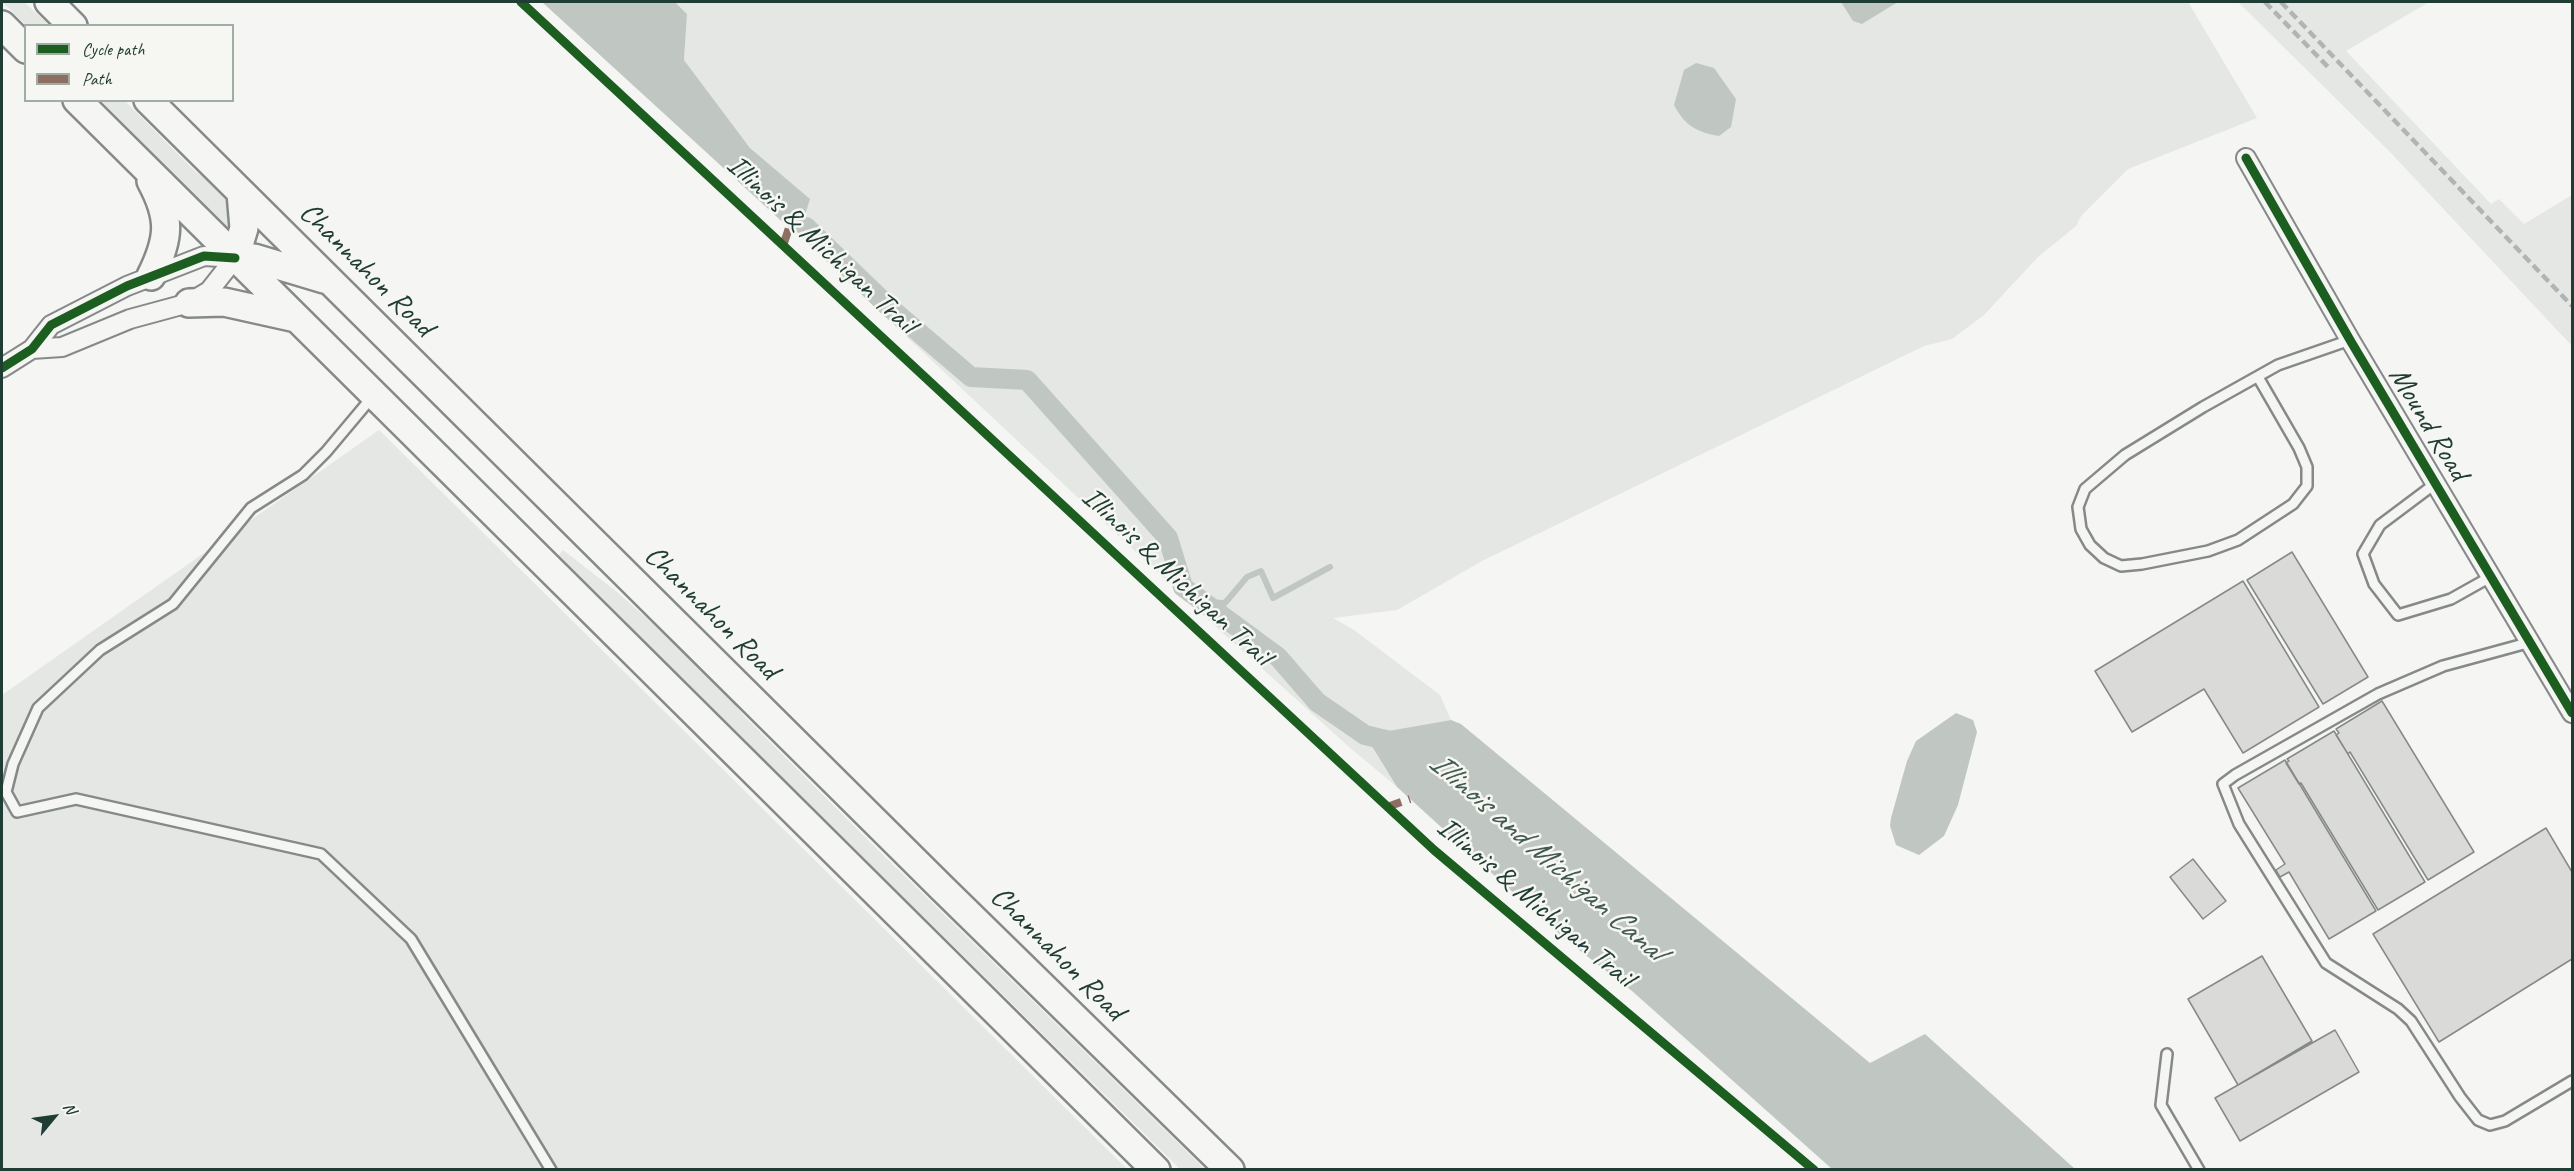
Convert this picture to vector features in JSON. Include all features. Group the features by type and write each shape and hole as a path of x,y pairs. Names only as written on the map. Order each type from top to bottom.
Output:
{"main road":[{"path":"49,2 71,24"},
{"path":"2,25 24,47"},
{"path":"79,102 1156,1170"},
{"name":"Channahon Road","path":"150,102 1230,1170"},
{"path":"144,167 163,203 167,233 161,256 151,276"},
{"path":"235,258 244,228 241,193"},
{"path":"235,258 254,258 330,281"},
{"path":"189,303 224,302 296,318"}],"street":[{"name":"Mound Road","path":"2246,158 2350,340 2572,713"},
{"path":"2,368 33,349 51,326 151,276 204,256 235,258"},
{"path":"33,349 62,347 130,319 189,303 209,291 235,258"}],"lane":[{"path":"2259,377 2299,448 2307,467 2307,486 2293,504 2238,540 2208,551 2121,566 2104,558 2090,545 2081,529 2078,507 2085,489 2125,455 2203,407 2278,365 2350,340"},
{"path":"374,396 303,475 251,508 173,604 100,650 39,708 13,764 6,792 17,812 76,799 321,854 411,939 552,1170"},
{"path":"2436,483 2397,511 2380,525 2374,534 2362,554 2374,584 2398,615 2451,598 2492,576"},
{"path":"2531,642 2443,666 2378,694 2223,784 2239,824 2326,963 2398,1009 2410,1021 2435,1061 2478,1120 2490,1125 2505,1121 2572,1081"},
{"path":"2167,1054 2161,1105 2199,1170"}],"shaded area":[{"path":"2,2 24,2 48,24 25,24"},
{"path":"675,2 1841,2 1862,24 1898,2 2188,2 2257,118 2128,169 2081,216 2076,226 2038,257 1984,315 1952,339 1924,346 1482,561 1397,610 1333,618 1354,630 1440,695 1451,720 1365,735 1397,787 1349,747 1203,615 795,232 822,243 805,215 809,199 750,148 684,60 687,14"},
{"path":"2238,2 2429,2 2346,51 2491,204 2499,199 2524,224 2572,195 2572,346 2390,152"},
{"path":"102,102 126,102 196,172 219,188 226,198 231,215 232,237 191,196 180,180"},
{"path":"379,430 1127,1169 2,1169 2,695"},
{"path":"563,550 617,592 723,689 744,716 873,845 1205,1169 1180,1169 725,721 712,714 556,559"}],"water":[{"path":"542,2 675,2 687,14 684,60 750,148 810,199 805,215 823,244 789,228"},
{"path":"1841,2 1898,2 1862,24 1853,21"},
{"path":"1696,63 1714,68 1736,99 1731,127 1719,136 1692,127 1674,105 1684,70"},
{"path":"1956,713 1973,720 1977,732 1958,805 1944,836 1919,855 1896,845 1890,826 1891,818 1907,761 1916,741"},
{"path":"1451,720 1461,724 1870,1063 1925,1034 2075,1169 1832,1169 1632,991 1561,936 1397,787 1365,735"}],"building":[{"path":"2292,552 2368,677 2323,704 2247,580"},
{"path":"2243,581 2319,707 2243,753 2204,689 2132,732 2095,671"},
{"path":"2382,701 2474,852 2428,880 2350,752 2348,754 2336,735 2339,733 2336,729"},
{"path":"2334,731 2425,882 2378,910 2301,783 2299,784 2286,763 2289,761 2287,759"},
{"path":"2285,760 2376,911 2329,939 2289,872 2280,877 2276,870 2285,864 2238,788"},
{"path":"2546,828 2572,872 2572,959 2439,1042 2373,934"},
{"path":"2193,859 2226,901 2203,919 2170,877"},
{"path":"2262,956 2312,1041 2238,1085 2188,999"},
{"path":"2335,1030 2359,1072 2240,1141 2215,1098"}],"waterway":[{"name":"Illinois and Michigan Canal","path":"806,227 889,307 971,377 1027,380 1168,538 1183,587 1278,657 1317,702 1365,735 1390,741"},
{"path":"1202,602 1225,603 1247,577 1261,571 1273,598 1330,567"}],"railway":[{"path":"2265,2 2328,67"},
{"path":"2281,2 2572,306"}],"marked path":[{"path":"784,243 789,228"},
{"path":"1387,807 1410,799"}],"cycle path":[{"name":"Illinois & Michigan Trail","path":"521,2 1434,850 1814,1170"},
{"path":"2246,158 2350,340 2572,713"},
{"path":"2,368 32,349 51,325 127,286 204,256 235,258"}]}
